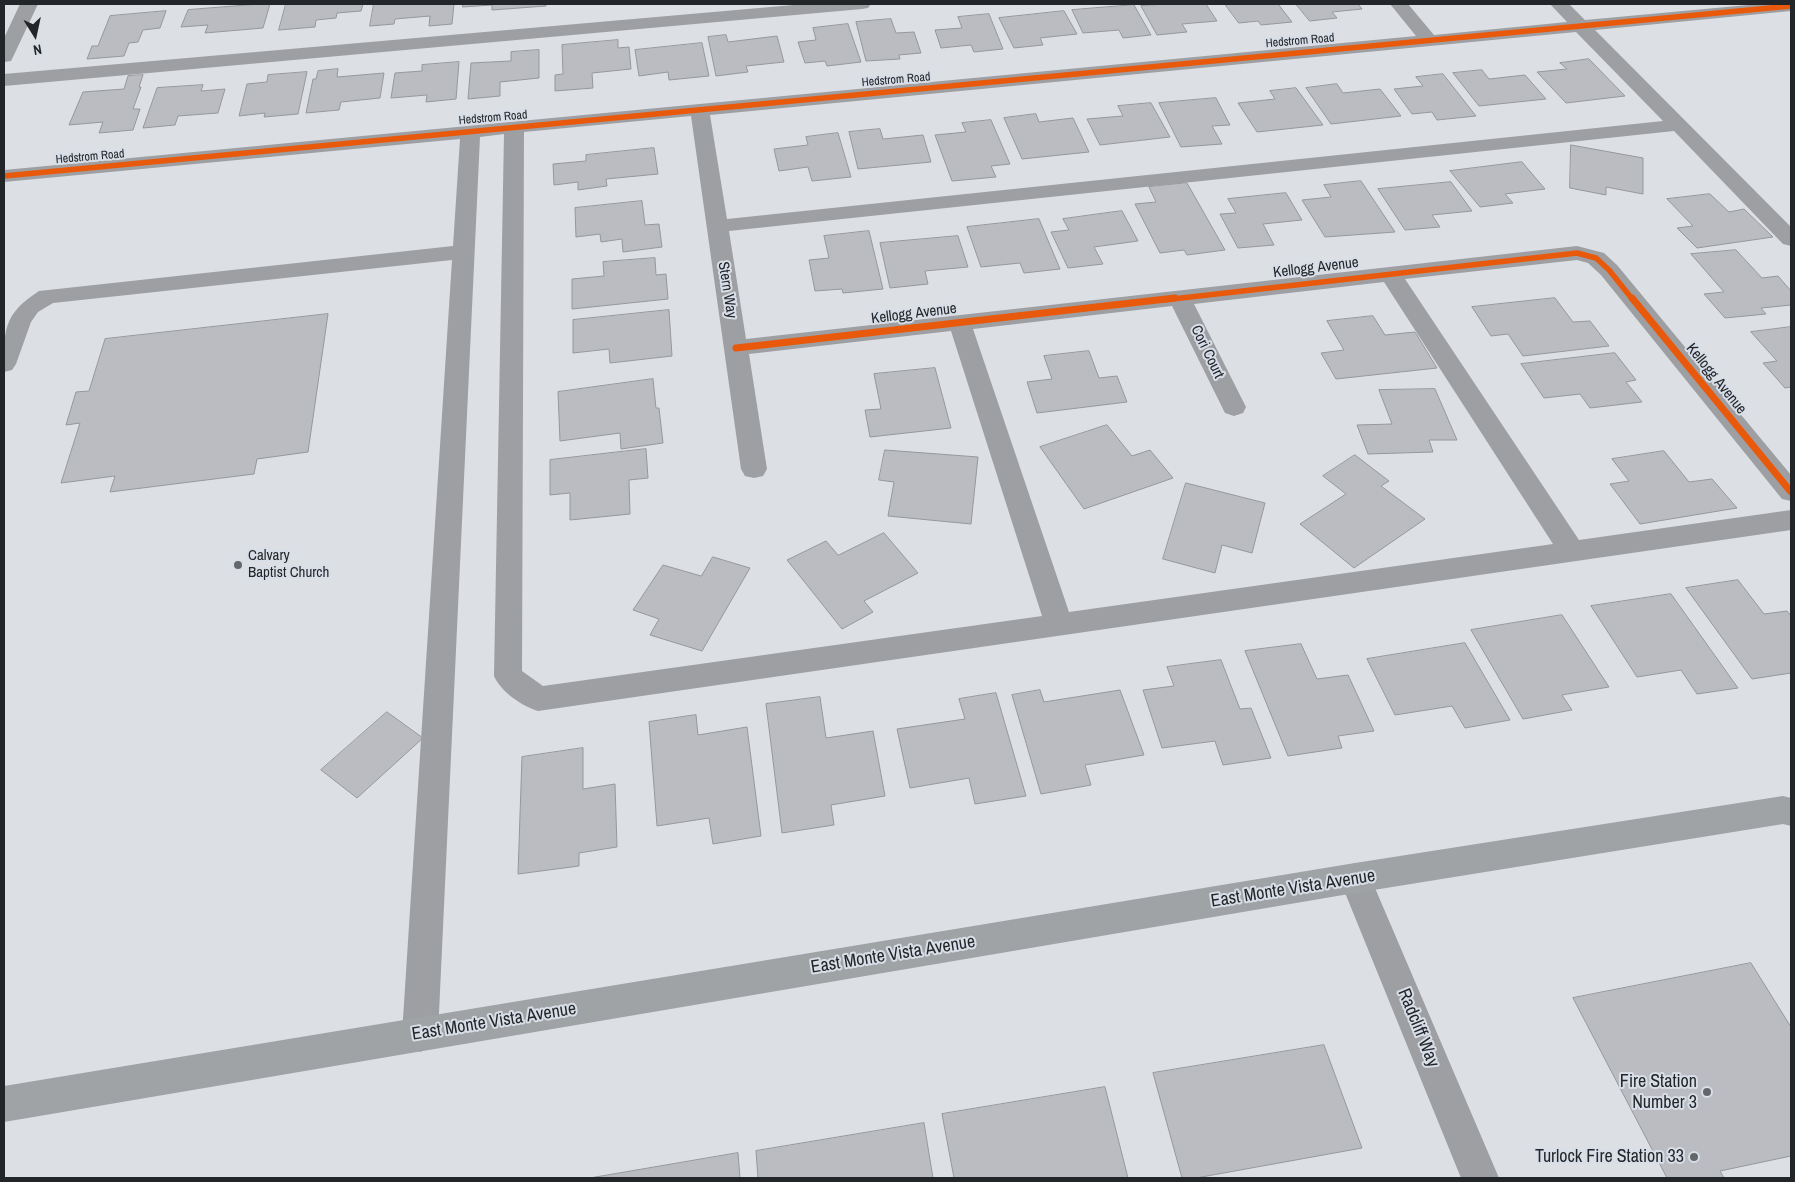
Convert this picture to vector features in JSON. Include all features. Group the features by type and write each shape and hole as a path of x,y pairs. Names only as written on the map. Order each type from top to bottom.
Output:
{"main road":[{"name":"East Monte Vista Avenue","path":"4,1104 1355,878 1789,808"}],"street":[{"path":"4,57 29,4"},
{"path":"4,80 862,4"},
{"path":"1399,4 1429,40"},
{"path":"1559,4 1791,239"},
{"name":"Hedstrom Road","path":"4,176 1791,6"},
{"name":"Stern Way","path":"700,110 754,470"},
{"path":"718,226 1679,125"},
{"path":"514,128 508,676 538,699 1791,520"},
{"path":"420,1034 470,132"},
{"path":"4,364 20,322 30,307 47,296 464,252"},
{"name":"Kellogg Avenue","path":"736,348 1564,253 1584,254 1596,258 1609,270 1791,492"},
{"path":"1389,273 1573,552"},
{"name":"Cori Court","path":"1180,298 1234,407"},
{"path":"960,323 1058,625"},
{"name":"Radcliff Way","path":"1355,878 1480,1178"}],"building":[{"path":"270,4 263,28 205,33 208,25 181,27 188,10"},
{"path":"286,4 363,4 361,11 337,13 336,18 316,20 315,27 279,30"},
{"path":"374,4 454,4 452,24 429,26 430,16 395,19 394,24 370,26"},
{"path":"463,4 546,4 546,6 492,10 492,5 463,7"},
{"path":"1206,4 1217,21 1182,24 1187,32 1157,35 1141,6"},
{"path":"1225,4 1278,4 1292,22 1261,25 1258,21 1239,23"},
{"path":"1296,4 1358,4 1362,9 1332,12 1337,18 1310,21"},
{"path":"1134,5 1151,35 1123,38 1119,30 1083,33 1072,10"},
{"path":"166,11 160,28 143,30 138,42 129,43 124,56 87,59 92,46 98,46 110,16"},
{"path":"1064,11 1077,34 1040,38 1043,45 1014,48 999,18"},
{"path":"989,14 1003,49 974,52 971,45 941,48 935,30 962,28 958,17"},
{"path":"891,19 896,33 914,32 921,53 899,55 900,59 866,61 856,22"},
{"path":"848,24 861,62 827,66 825,61 805,63 798,42 816,40 813,28"},
{"path":"726,35 728,42 777,36 784,62 746,66 748,72 716,76 708,37"},
{"path":"618,40 618,48 629,47 631,69 592,73 593,88 555,91 555,75 563,74 562,45"},
{"path":"702,43 709,76 669,80 668,72 639,76 635,50"},
{"path":"539,50 539,78 500,82 500,96 468,99 471,63 511,61 511,52"},
{"path":"1589,59 1625,96 1566,103 1537,72 1567,69 1560,63"},
{"path":"459,62 456,99 426,102 427,95 391,98 395,73 422,71 422,65"},
{"path":"338,69 337,77 384,73 380,98 341,102 339,110 306,113 313,79 316,79 318,71"},
{"path":"1482,70 1489,79 1525,75 1546,99 1479,106 1453,73"},
{"path":"307,72 298,114 264,117 265,113 239,116 247,84 267,82 268,75"},
{"path":"1443,74 1476,116 1437,120 1432,112 1412,114 1394,89 1423,86 1416,77"},
{"path":"143,75 133,109 140,109 133,130 99,133 103,122 69,125 83,92 124,89 128,76"},
{"path":"1337,84 1343,93 1380,89 1401,116 1331,124 1306,88"},
{"path":"203,85 201,91 225,89 218,113 178,116 175,125 143,128 157,88"},
{"path":"1296,88 1323,125 1257,132 1238,103 1275,99 1270,91"},
{"path":"1216,98 1230,125 1212,126 1222,144 1181,147 1159,103"},
{"path":"1151,103 1170,137 1100,145 1087,119 1123,116 1118,106"},
{"path":"1036,114 1039,122 1073,118 1089,152 1022,159 1004,118"},
{"path":"991,120 1010,164 991,166 996,177 952,181 935,135 966,132 962,123"},
{"path":"880,129 883,139 923,135 931,162 858,169 849,132"},
{"path":"838,133 851,177 812,181 808,167 779,171 774,149 808,145 806,137"},
{"path":"1571,145 1643,158 1643,194 1606,187 1606,195 1570,188"},
{"path":"654,148 658,174 606,179 607,186 578,190 578,182 554,185 553,164 586,161 586,155"},
{"path":"1522,162 1545,189 1505,194 1513,203 1480,207 1450,171"},
{"path":"1361,181 1395,232 1325,237 1302,200 1331,197 1324,185"},
{"path":"1451,182 1472,211 1432,215 1440,227 1405,230 1378,189"},
{"path":"1187,183 1225,250 1187,255 1184,250 1160,253 1135,204 1156,202 1149,187"},
{"path":"1286,193 1302,220 1263,224 1274,245 1238,248 1220,214 1236,213 1228,199"},
{"path":"1710,194 1729,212 1744,209 1773,237 1697,248 1677,228 1693,226 1667,199"},
{"path":"642,201 645,225 659,224 662,247 623,252 622,239 601,242 600,234 576,237 575,208"},
{"path":"1122,211 1138,241 1094,247 1103,264 1068,268 1051,232 1069,230 1063,219"},
{"path":"1039,219 1060,269 1024,273 1020,263 981,267 967,227"},
{"path":"869,231 883,289 843,293 842,289 815,291 809,260 829,258 824,236"},
{"path":"958,236 968,267 925,271 928,284 890,288 880,243"},
{"path":"1736,250 1762,278 1778,276 1791,291 1791,305 1761,308 1766,314 1725,318 1704,294 1724,292 1691,254"},
{"path":"655,258 656,275 666,274 668,299 572,309 572,279 604,276 603,262"},
{"path":"1555,298 1573,322 1590,321 1609,346 1523,356 1508,334 1491,336 1472,307"},
{"path":"669,310 672,356 610,363 609,349 573,353 573,320"},
{"path":"328,314 308,452 257,459 254,474 110,492 115,476 61,483 80,423 66,425 76,392 89,391 105,339"},
{"path":"1373,316 1385,335 1415,332 1437,368 1336,379 1321,353 1344,350 1327,321"},
{"path":"1791,327 1791,387 1785,388 1763,363 1777,361 1751,332"},
{"path":"1089,351 1099,378 1117,376 1127,402 1037,413 1027,382 1052,379 1044,356"},
{"path":"1615,353 1636,380 1626,382 1642,402 1590,408 1580,394 1544,398 1521,364"},
{"path":"935,368 951,428 870,437 865,410 881,409 874,374"},
{"path":"653,379 656,408 659,408 663,443 621,449 620,433 560,441 558,392"},
{"path":"1435,389 1457,440 1429,440 1433,452 1368,454 1357,425 1392,424 1379,390"},
{"path":"1107,425 1132,456 1150,450 1173,478 1084,509 1040,447"},
{"path":"646,449 648,478 629,480 630,514 570,520 570,493 550,495 550,460"},
{"path":"885,450 978,457 971,524 888,516 894,482 879,480"},
{"path":"1664,451 1689,482 1712,479 1737,508 1640,524 1610,484 1629,481 1612,459"},
{"path":"1355,455 1389,481 1381,486 1425,519 1354,568 1300,524 1346,494 1323,476"},
{"path":"1186,483 1265,503 1252,553 1222,545 1215,573 1163,559"},
{"path":"884,533 918,573 864,601 873,612 842,629 787,560 826,541 838,555"},
{"path":"713,557 750,568 702,651 650,635 659,619 633,610 663,565 701,576"},
{"path":"1738,580 1764,614 1787,611 1791,616 1791,673 1752,679 1686,588"},
{"path":"1671,594 1738,688 1697,694 1681,670 1637,677 1591,606"},
{"path":"1562,615 1609,687 1562,695 1572,710 1523,719 1471,630"},
{"path":"1465,643 1510,720 1465,728 1452,706 1395,715 1367,659"},
{"path":"1301,644 1317,679 1348,675 1374,731 1338,736 1342,748 1288,756 1245,651"},
{"path":"1221,660 1240,709 1251,708 1271,758 1223,765 1215,741 1162,748 1143,690 1174,686 1167,667"},
{"path":"1040,690 1044,702 1120,690 1144,755 1085,765 1091,785 1041,794 1012,695"},
{"path":"996,693 1026,796 975,804 969,778 910,788 897,729 965,719 959,699"},
{"path":"820,697 826,738 873,731 885,796 831,805 834,825 782,833 766,704"},
{"path":"387,712 423,738 357,798 321,770"},
{"path":"696,715 698,735 747,727 761,836 713,844 709,818 657,826 649,722"},
{"path":"583,748 583,789 615,784 617,847 579,853 579,866 518,874 522,757"},
{"name":"Fire Station Number 3","path":"1751,963 1791,1027 1791,1156 1720,1171 1724,1178 1667,1178 1573,998"},
{"path":"1324,1045 1362,1148 1196,1178 1182,1178 1153,1073"},
{"path":"1105,1087 1128,1178 954,1178 942,1114"},
{"path":"924,1123 933,1178 758,1178 756,1151"},
{"path":"738,1153 740,1178 590,1178"}],"cycle path":[{"path":"4,176 1791,6"},
{"path":"736,348 1577,253 1596,258 1609,270 1791,492"}],"place":[{"name":"Calvary Baptist Church","path":"238,565"},
{"name":"Fire Station Number 3","path":"1707,1092"},
{"name":"Turlock Fire Station 33","path":"1694,1157"}]}
